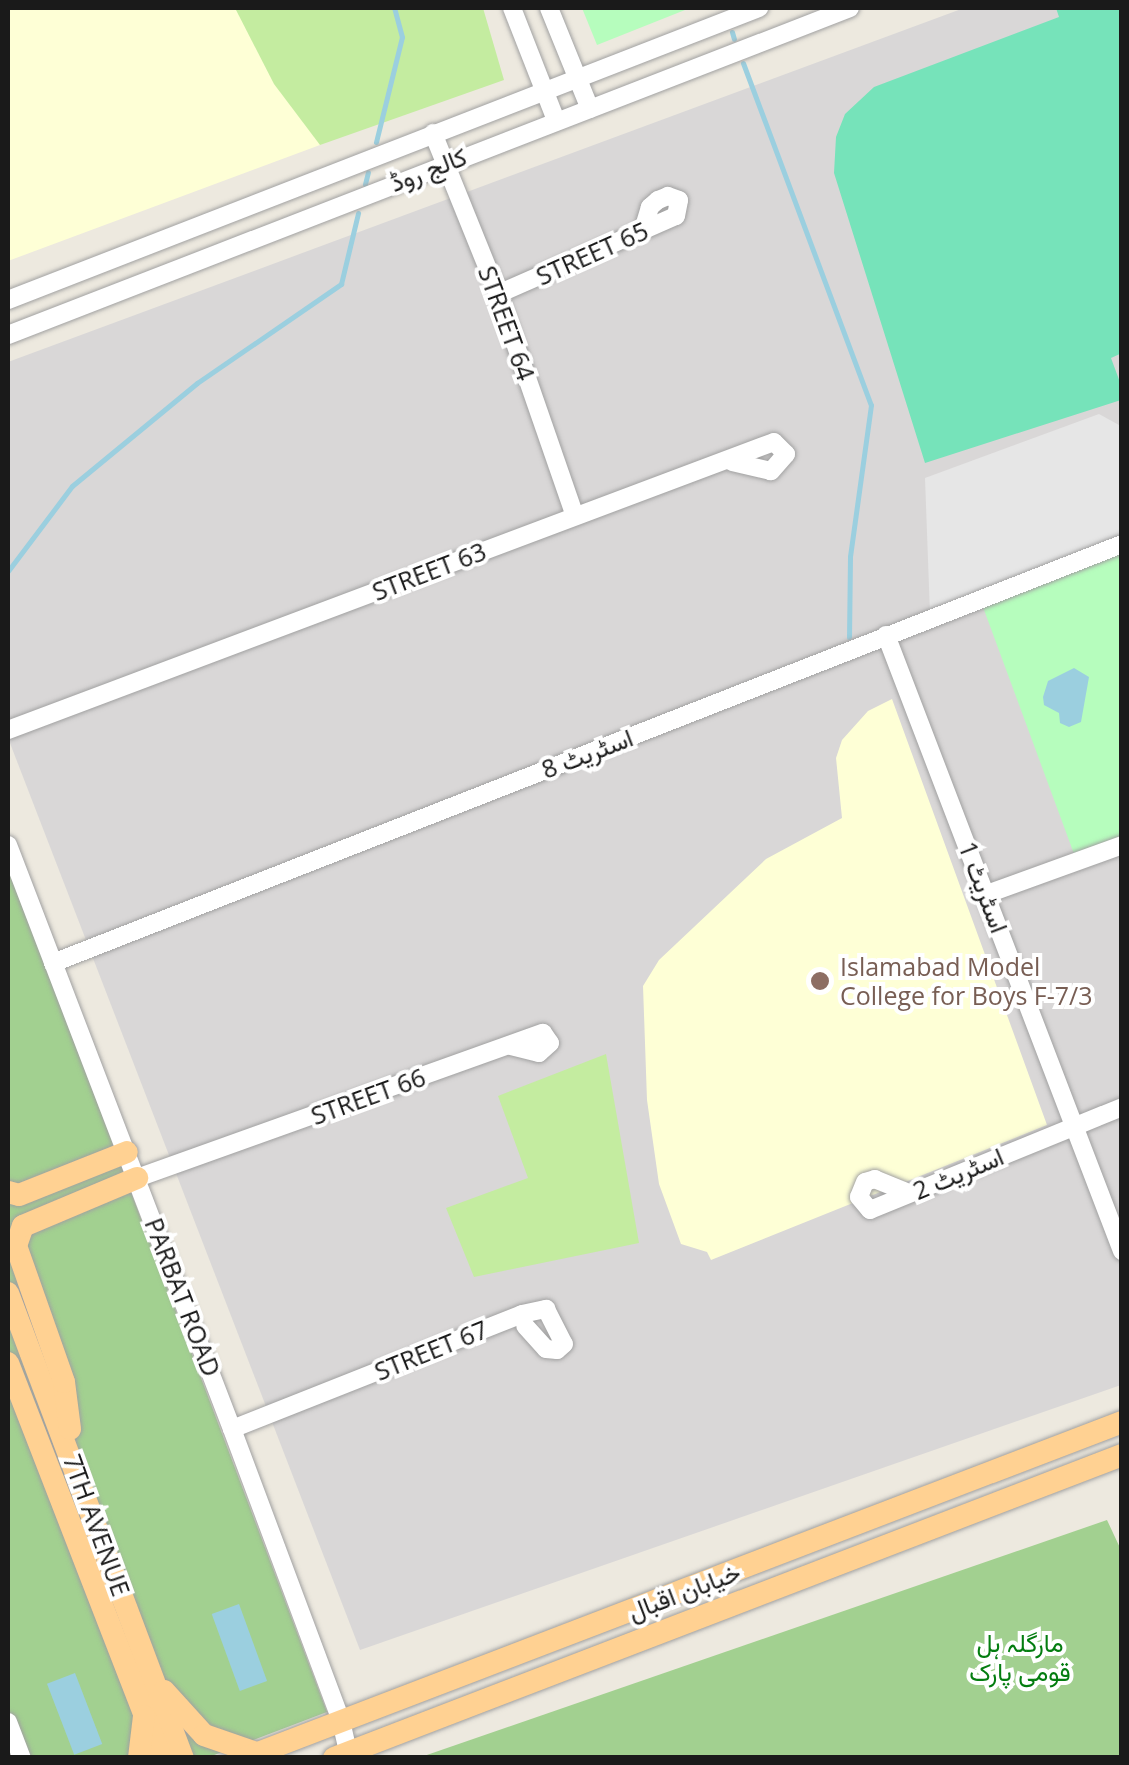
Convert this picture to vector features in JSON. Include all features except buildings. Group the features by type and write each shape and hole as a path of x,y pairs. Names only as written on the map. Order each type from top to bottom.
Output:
{"main road":[{"path":"8,1192 19,1195 127,1152"},
{"path":"74,1463 64,1382 16,1246 23,1226 137,1178"},
{"name":"7TH AVENUE","path":"8,1293 183,1758"},
{"name":"7TH AVENUE","path":"8,1362 161,1758"},
{"path":"8,1411 51,1477"},
{"name":"خیابان اقبال","path":"250,1755 1122,1422"},
{"name":"خیابان اقبال","path":"341,1755 1122,1455"},
{"path":"154,1681 204,1735 250,1755"},
{"path":"139,1758 144,1712"}],"street":[{"path":"512,8 556,120"},
{"path":"549,8 590,109"},
{"name":"کالج روڈ","path":"8,300 759,8"},
{"name":"کالج روڈ","path":"8,335 444,162 850,8"},
{"name":"STREET 64","path":"433,133 498,294 575,516"},
{"name":"STREET 65","path":"498,294 676,216 679,200 668,196 658,200 650,207 644,227"},
{"name":"STREET 63","path":"8,730 774,442 786,454 770,471 732,462"},
{"name":"اسٹریٹ 8","path":"53,963 1122,544"},
{"name":"اسٹریٹ 1","path":"886,635 1122,1251"},
{"path":"987,894 1122,845"},
{"name":"PARBAT ROAD","path":"8,846 341,1720 341,1755"},
{"name":"STREET 66","path":"137,1178 543,1033 550,1043 540,1054 510,1046"},
{"name":"اسٹریٹ 2","path":"909,1193 875,1179 865,1182 859,1197 870,1210 1122,1107"},
{"name":"STREET 67","path":"232,1429 522,1314 546,1309 564,1344 558,1350 546,1349 525,1326"},
{"path":"8,1722 22,1758"}],"shaded area":[{"path":"8,8 316,8 365,120 320,145 8,261"},
{"path":"964,8 1121,8 1121,1385 360,1650 8,738 8,362"},
{"path":"1099,414 1119,425 1121,433 1121,539 930,614 925,478"},
{"name":"Islamabad Model College for Boys F-7/3","path":"892,699 1047,1125 711,1260 707,1252 681,1244 659,1184 647,1100 643,986 659,960 766,859 842,818 836,758 842,740 868,711"}],"green space":[{"path":"235,8 483,8 504,80 320,145 274,84"},
{"path":"582,8 690,8 597,45"},
{"path":"1056,8 1121,8 1122,353 1111,358 1121,385 1121,400 925,463 834,173 836,137 845,114 874,87 1059,17"},
{"path":"1121,544 1121,845 1077,862 980,599"},
{"path":"8,866 327,1712 209,1757 15,1757 8,1737"},
{"path":"606,1054 639,1243 474,1277 446,1208 528,1178 498,1096"},
{"name":"مارگلہ ہل قومی پارک","path":"1107,1520 1121,1550 1121,1757 421,1757"}],"water":[{"path":"1074,668 1089,677 1081,722 1069,727 1060,723 1059,713 1044,705 1043,697 1048,681"},
{"path":"239,1604 267,1681 240,1691 212,1614"},
{"path":"75,1673 102,1744 74,1755 47,1684"}],"waterway":[{"path":"376,142 402,37 394,8"},
{"path":"732,32 734,39"},
{"path":"743,63 871,405 850,557 849,637"},
{"path":"365,184 368,172"},
{"path":"8,571 72,486 197,383 341,284 358,213"}],"place":[{"name":"Islamabad Model College for Boys F-7/3","path":"820,981"}]}
